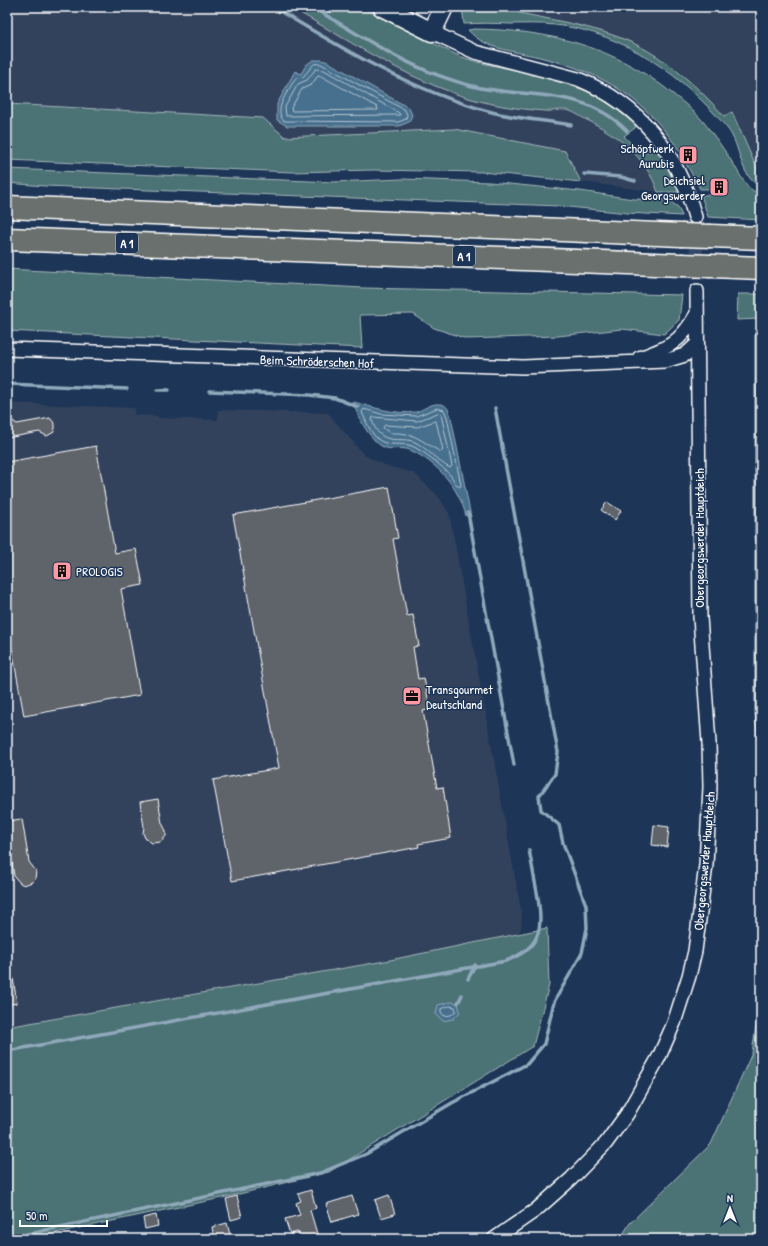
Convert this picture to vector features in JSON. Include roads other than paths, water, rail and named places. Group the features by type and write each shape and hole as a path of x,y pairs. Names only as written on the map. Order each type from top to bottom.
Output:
{"highway":[{"path":"7,207 761,238"},
{"name":"A 1","path":"7,239 761,268"}],"street":[{"path":"382,7 475,52 578,79 593,85 620,101 646,124 667,151 686,187 695,217"},
{"path":"432,32 444,7"},
{"name":"Obergeorgswerder Hauptdeich","path":"494,1239 536,1210 575,1175 606,1143 627,1114 645,1084 670,1034 682,1000 693,957 699,926 707,858 710,787 700,617 699,380 696,314 697,291"},
{"name":"Beim Schröderschen Hof","path":"628,362 674,343 684,334 696,314"},
{"name":"Beim Schröderschen Hof","path":"7,349 516,367 672,360 685,355 697,344"}],"water":[{"path":"313,60 328,62 409,108 412,115 409,122 399,126 287,126 277,120 277,104 295,71 301,74 306,65"},
{"path":"354,402 384,410 409,413 416,412 436,404 446,406 451,417 471,517 466,516 463,506 453,486 430,462 410,450 392,449 381,446 370,436 361,421"},
{"path":"450,1002 458,1003 460,1012 453,1019 443,1021 436,1014 438,1005"}],"waterway":[{"path":"273,7 350,52 431,92 498,114 571,125"},
{"path":"312,7 386,51 432,73 478,87 565,98 597,109 612,118 627,131"},
{"path":"584,174 621,177 635,181"},
{"path":"7,384 127,389"},
{"path":"157,390 169,390"},
{"path":"209,391 309,395 335,398 358,407"},
{"path":"27,1234 320,1173 366,1154 452,1103 527,1064 544,1044 554,1002 582,953 587,928 586,905 563,843 559,825 541,810 539,796 555,774 558,752 495,408"},
{"path":"468,513 514,765"},
{"path":"7,1051 506,961 527,949 534,942 540,926 539,904 529,850"},
{"path":"468,979 475,965"},
{"path":"458,1003 462,995"}],"tunnel":[{"path":"696,229 697,291"}],"place":[{"name":"Schöpfwerk Aurubis","path":"688,155"},
{"name":"Deichsiel Georgswerder","path":"719,187"},
{"name":"PROLOGIS","path":"62,571"},
{"name":"Transgourmet Deutschland","path":"412,696"}]}
